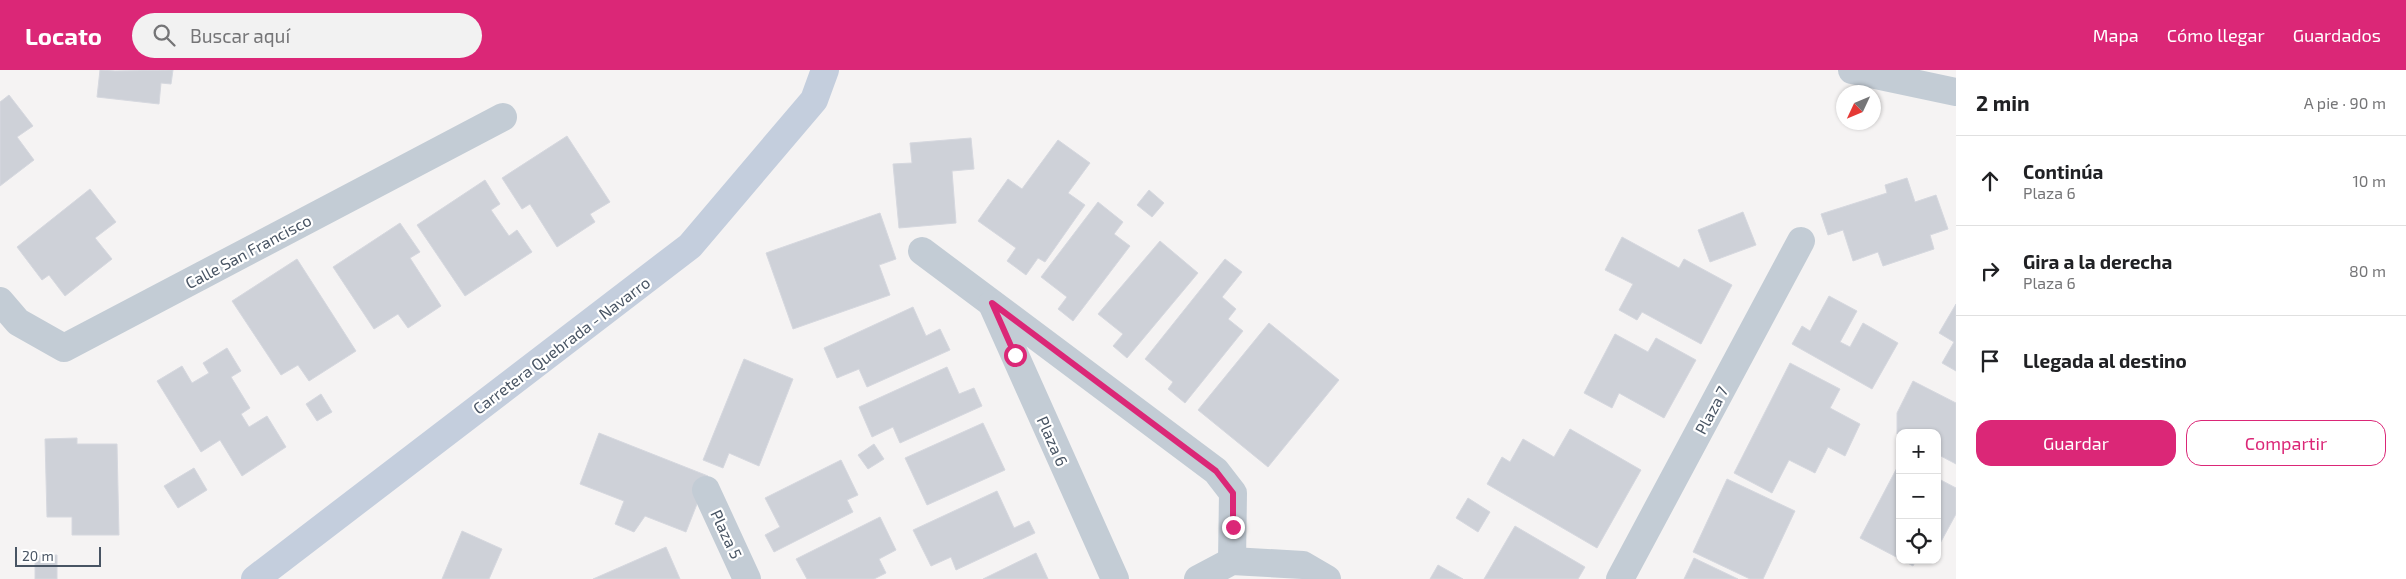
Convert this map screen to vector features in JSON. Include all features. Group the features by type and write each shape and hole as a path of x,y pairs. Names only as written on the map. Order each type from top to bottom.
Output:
{"street":[{"name":"Carretera Quebrada - Navarro","path":"255,579 690,246 814,100 825,70"},
{"path":"1852,70 1956,92"},
{"name":"Calle San Francisco","path":"0,301 18,322 64,348 502,117"},
{"name":"Plaza 7","path":"1620,579 1801,241"},
{"name":"Plaza 6","path":"922,251 1216,471 1233,493 1232,561"},
{"name":"Plaza 6","path":"992,303 1115,579"},
{"name":"Plaza 5","path":"706,490 748,579"},
{"path":"1198,579 1232,561 1303,565 1327,579"}],"building":[{"path":"100,70 173,70 171,84 161,83 159,104 97,97"},
{"path":"9,95 33,126 17,137 34,160 0,186 0,102"},
{"path":"567,136 610,202 590,214 595,222 557,247 530,204 522,209 502,178"},
{"path":"971,138 974,169 952,171 956,223 899,228 893,164 912,163 910,143"},
{"path":"1058,140 1090,163 1068,193 1085,205 1045,262 1038,258 1026,275 1007,261 1016,248 978,221 1008,179 1022,189"},
{"path":"1907,178 1915,202 1936,195 1948,229 1930,235 1934,249 1883,266 1878,252 1853,261 1843,230 1828,235 1821,214 1887,193 1885,185"},
{"path":"485,180 500,204 491,210 509,236 517,230 532,252 465,296 417,225"},
{"path":"90,189 116,222 95,238 112,259 65,296 49,275 42,280 17,247"},
{"path":"1149,190 1164,203 1152,217 1137,205"},
{"path":"1098,202 1123,222 1114,234 1130,246 1073,321 1058,309 1067,297 1041,277"},
{"path":"1743,212 1756,245 1710,262 1698,230"},
{"path":"880,213 896,259 879,265 890,295 793,329 766,253"},
{"path":"400,223 420,252 410,258 441,306 408,328 398,314 374,329 333,267"},
{"path":"1622,237 1679,268 1684,259 1732,285 1701,344 1642,312 1637,320 1619,310 1633,284 1605,270"},
{"path":"1160,241 1198,273 1127,358 1113,346 1123,334 1098,314"},
{"path":"297,259 356,351 309,381 298,365 281,375 232,301"},
{"path":"1225,259 1242,272 1222,297 1236,309 1228,319 1243,331 1185,403 1168,389 1173,382 1145,359"},
{"path":"1829,296 1857,311 1840,342 1850,347 1863,323 1898,343 1872,389 1792,344 1802,326 1810,331"},
{"path":"1956,304 1956,371 1942,363 1954,342 1939,333"},
{"path":"913,307 926,336 940,329 950,350 867,387 859,369 837,378 824,348"},
{"path":"1269,323 1339,380 1268,467 1198,410"},
{"path":"1615,334 1648,352 1656,338 1696,360 1664,418 1619,393 1612,408 1584,393"},
{"path":"227,348 241,371 231,377 250,408 241,414 249,427 267,416 286,447 242,476 220,440 201,452 157,381 182,366 192,383 209,373 203,363"},
{"path":"744,359 793,379 759,466 729,453 723,468 703,460"},
{"path":"1790,363 1840,389 1830,408 1860,424 1845,456 1828,447 1815,473 1789,460 1772,493 1734,473"},
{"path":"947,367 959,394 974,388 982,406 900,443 893,427 872,437 859,407"},
{"path":"1913,381 1956,403 1956,464 1941,456 1941,429 1897,429 1897,413"},
{"path":"321,394 332,412 317,421 306,404"},
{"path":"983,423 1005,470 927,505 905,458"},
{"path":"1570,429 1641,470 1597,548 1487,484 1502,457 1510,462 1523,439 1554,457"},
{"path":"599,433 708,476 686,532 645,516 634,532 615,524 624,501 580,484"},
{"path":"77,438 77,444 117,444 119,535 72,535 72,517 47,517 45,439"},
{"path":"874,444 884,459 868,469 858,455"},
{"path":"841,460 858,495 847,500 853,512 774,552 765,535 780,527 765,498"},
{"path":"194,468 207,490 178,508 164,486"},
{"path":"1896,470 1896,557 1860,538"},
{"path":"1727,479 1795,511 1763,579 1750,579 1693,552"},
{"path":"1941,480 1956,488 1956,514 1941,542"},
{"path":"997,491 1014,528 1029,521 1035,533 956,570 951,557 931,566 913,530"},
{"path":"1468,498 1490,512 1478,532 1456,518"},
{"path":"880,517 896,550 879,559 886,573 874,579 807,579 796,559"},
{"path":"1515,526 1585,567 1578,579 1484,579"},
{"path":"462,531 502,549 489,579 442,579"},
{"path":"666,547 680,579 593,579"},
{"path":"1036,553 1048,579 983,579"},
{"path":"57,555 57,579 35,579 35,556"},
{"path":"1694,558 1738,579 1684,579"},
{"path":"1438,565 1463,579 1430,579"}],"route":[{"path":"1015,355 992,303 1216,471 1233,493 1233,527"}]}
